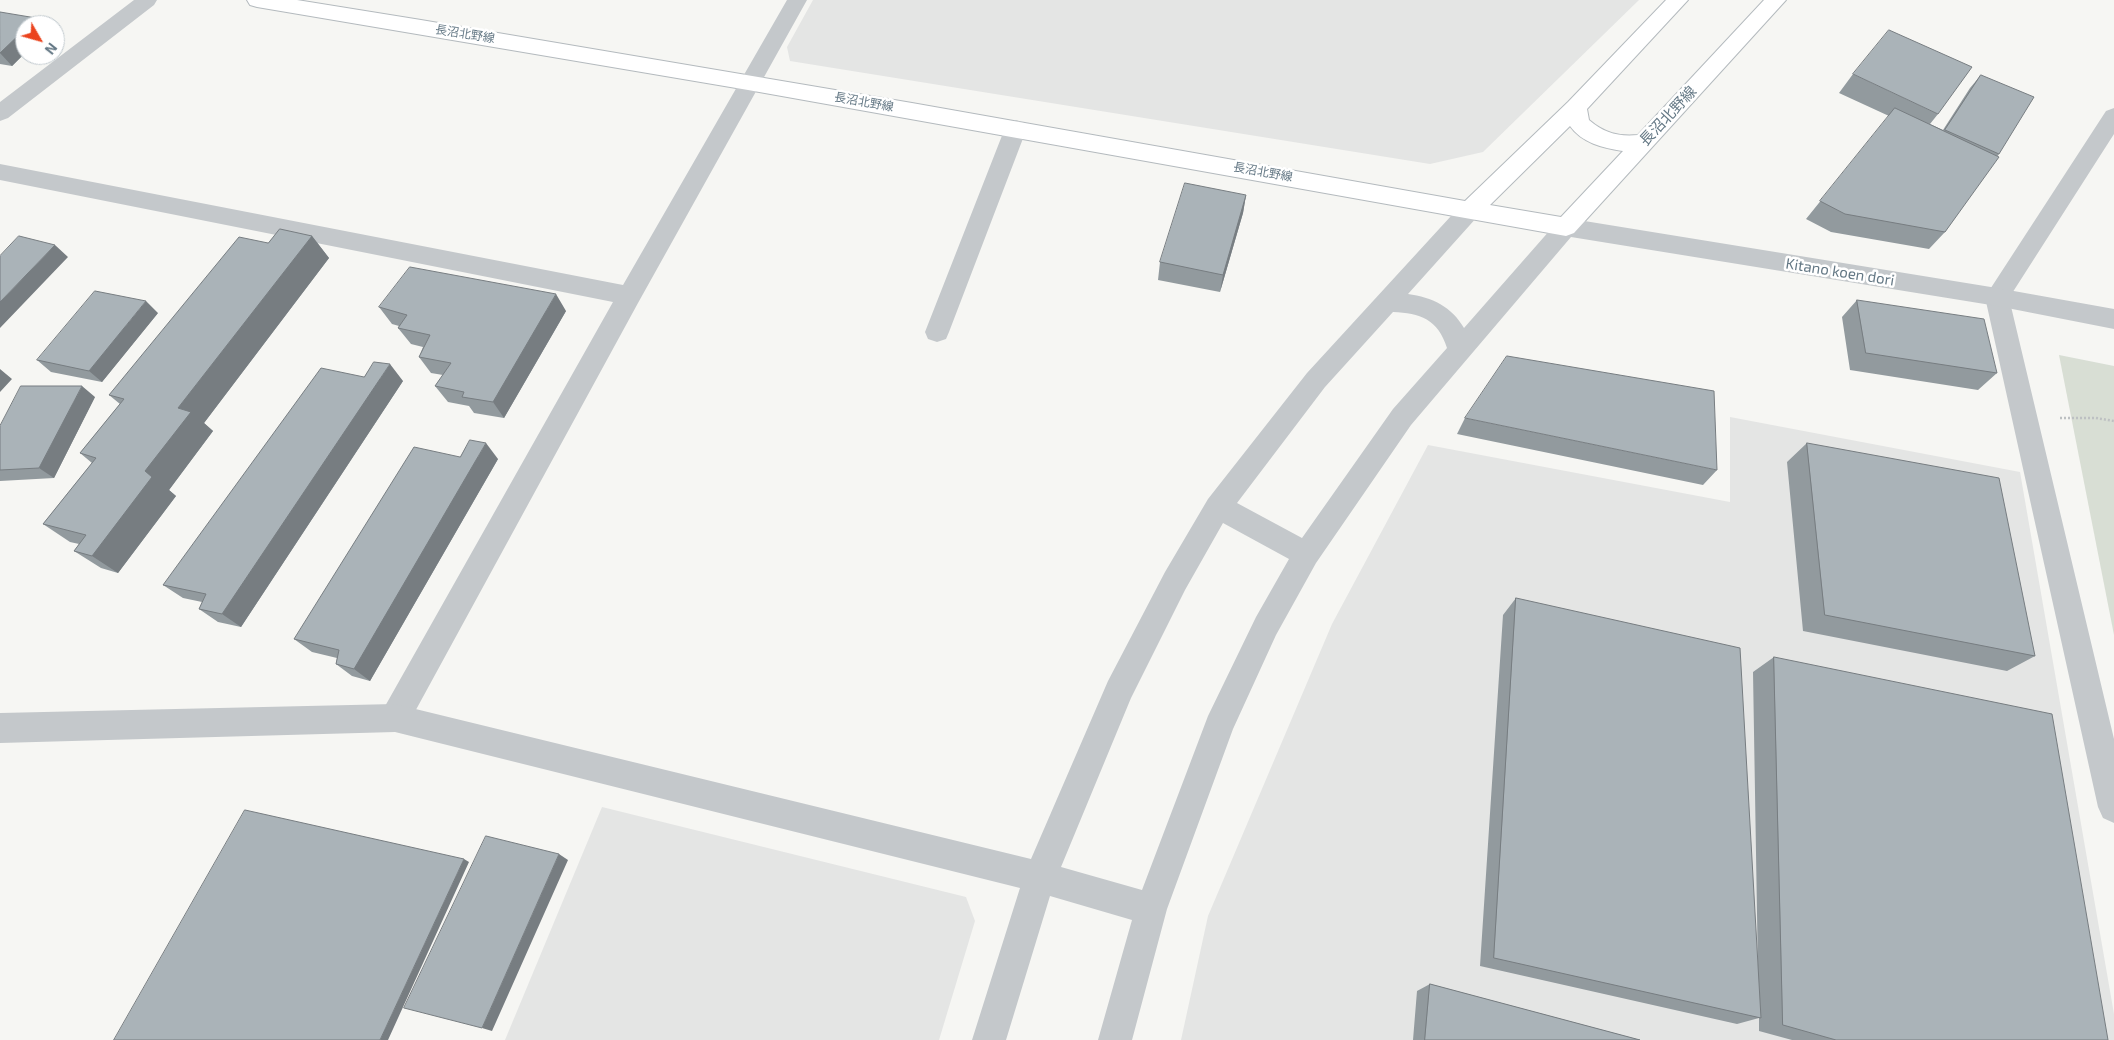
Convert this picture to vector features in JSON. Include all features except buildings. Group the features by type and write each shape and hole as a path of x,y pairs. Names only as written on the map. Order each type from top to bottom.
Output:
{"main road":[{"name":"長沼北野線","path":"257,0 563,49 1566,227 1776,0"},
{"path":"1470,210 1576,107 1678,0"},
{"path":"1576,107 1579,123 1589,132 1604,140 1625,144 1645,142"}],"street":[{"path":"0,113 147,0"},
{"path":"395,718 797,0"},
{"path":"2114,116 1997,297 2114,807"},
{"path":"937,332 1016,128"},
{"path":"0,172 630,296"},
{"path":"989,1040 1040,877 1119,691 1175,582 1218,508 1316,380 1470,210"},
{"path":"1114,1040 1150,909 1219,726 1266,626 1306,554 1402,417 1566,227"},
{"name":"Kitano koen dori","path":"1566,227 1997,297 2114,318"},
{"path":"1387,302 1411,302 1432,310 1449,323 1457,336 1460,350"},
{"path":"1218,508 1306,554"},
{"path":"0,728 395,718 1040,877 1150,909"}],"path":[{"path":"2026,417 2096,418 2114,422"}],"shaded area":[{"path":"813,0 1639,0 1483,152 1430,164 790,61 787,47"},
{"path":"2059,355 2114,366 2114,635"},
{"path":"1730,417 2020,472 2114,1014 2114,1040 1181,1040 1208,916 1332,624 1428,445 1730,502"},
{"path":"602,807 966,897 975,921 939,1040 505,1040"}]}
